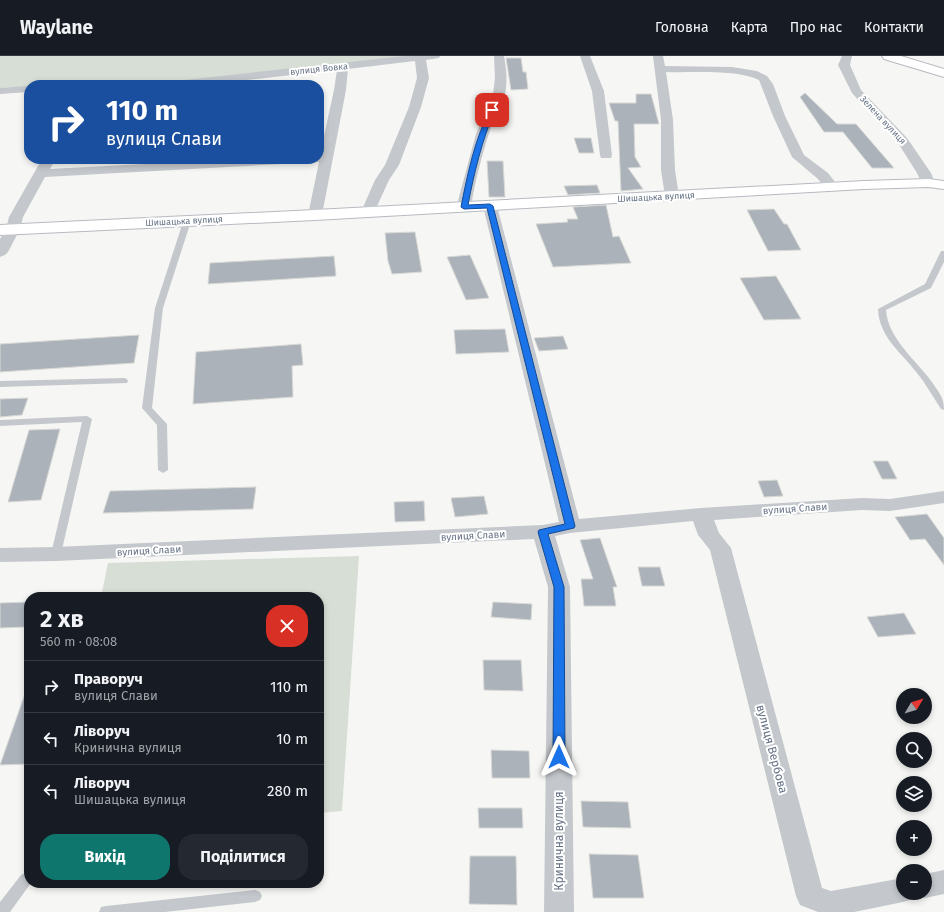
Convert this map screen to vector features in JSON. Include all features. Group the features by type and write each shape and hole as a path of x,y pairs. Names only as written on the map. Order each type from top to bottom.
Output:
{"street":[{"name":"вулиця Вовка","path":"261,80 276,79 343,67 435,56"},
{"path":"464,207 467,186 487,122 498,99 500,86 499,56"},
{"path":"585,56 598,90 606,155"},
{"path":"658,56 667,120 668,170 672,196"},
{"name":"Зелена вулиця","path":"847,56 844,65 856,91 903,141 924,173 928,183"},
{"path":"888,56 944,73"},
{"path":"368,212 382,180 392,165 415,107 423,78 420,58"},
{"path":"324,148 340,90 343,67"},
{"path":"660,69 732,70 753,73 763,78 799,157 823,176 832,187"},
{"path":"0,91 24,90"},
{"path":"0,252 9,228 45,164"},
{"path":"40,173 221,164"},
{"path":"315,215 320,164"},
{"name":"Шишацька вулиця","path":"9,228 315,215 832,187 928,183 944,185"},
{"path":"490,206 570,526"},
{"name":"вулиця Слави","path":"0,555 56,554 543,532 570,526 701,514 862,504 890,505 944,496"},
{"name":"вулиця Вербова","path":"701,514 709,535 720,548 810,896 831,904 896,891"},
{"name":"Кринична вулиця","path":"543,532 559,587 559,912"},
{"path":"932,885 944,882"}],"lane":[{"path":"163,470 162,424 147,408 159,308 187,221"},
{"path":"944,253 928,286 882,309 881,316 884,327 919,370 944,407"},
{"path":"0,384 124,381"},
{"path":"0,423 87,419 56,554"},
{"path":"1,912 24,882"},
{"path":"106,912 254,896"}],"shaded area":[{"path":"0,56 417,56 201,80 24,80 24,87 0,88"},
{"path":"359,556 342,811 324,813 324,592 102,592 108,563"}],"building":[{"path":"506,58 521,58 523,72 526,72 528,89 511,90"},
{"path":"805,93 837,124 856,124 894,168 872,168 843,132 824,132 800,97"},
{"path":"636,94 651,94 659,124 634,124 635,157 641,167 628,168 643,189 621,191 618,121 615,121 609,103 636,103"},
{"path":"574,138 591,138 594,153 579,153"},
{"path":"487,161 503,161 505,197 489,197"},
{"path":"597,185 600,193 568,195 564,186"},
{"path":"606,205 613,237 619,236 631,263 553,267 536,224 568,222 567,219 578,219 573,207"},
{"path":"774,209 784,224 787,224 801,250 768,251 747,210"},
{"path":"415,232 422,272 392,274 388,261 385,233"},
{"path":"470,255 489,298 466,300 447,257"},
{"path":"334,256 336,276 208,284 210,263"},
{"path":"776,276 801,319 764,320 740,278"},
{"path":"505,329 509,352 456,354 454,330"},
{"path":"139,335 134,363 0,372 0,344"},
{"path":"563,336 568,349 539,351 534,338"},
{"path":"301,344 303,365 292,366 293,397 193,404 196,352"},
{"path":"28,398 22,415 0,417 0,399"},
{"path":"60,429 41,500 8,502 29,430"},
{"path":"873,461 888,461 897,479 882,479"},
{"path":"777,480 783,496 764,497 758,481"},
{"path":"256,487 253,509 103,513 110,491"},
{"path":"484,496 488,514 455,517 451,498"},
{"path":"424,501 425,521 395,522 394,502"},
{"path":"927,514 944,538 944,565 925,539 910,540 895,517"},
{"path":"600,538 617,587 613,587 616,606 584,606 581,579 593,579 580,540"},
{"path":"638,567 660,567 665,586 642,586"},
{"path":"24,602 24,627 0,628 0,603"},
{"path":"493,602 532,604 531,620 491,617"},
{"path":"904,613 916,634 878,637 867,617"},
{"path":"483,660 521,660 523,691 484,690"},
{"path":"24,697 24,764 0,765"},
{"path":"491,750 529,751 530,778 492,778"},
{"path":"581,801 628,802 631,828 583,827"},
{"path":"478,808 522,808 523,828 479,828"},
{"path":"589,854 638,855 644,898 593,898"},
{"path":"470,856 516,856 517,905 469,904"}],"route":[{"path":"492,110 467,186 464,207 490,206 570,526 543,532 559,587 559,757"}]}
